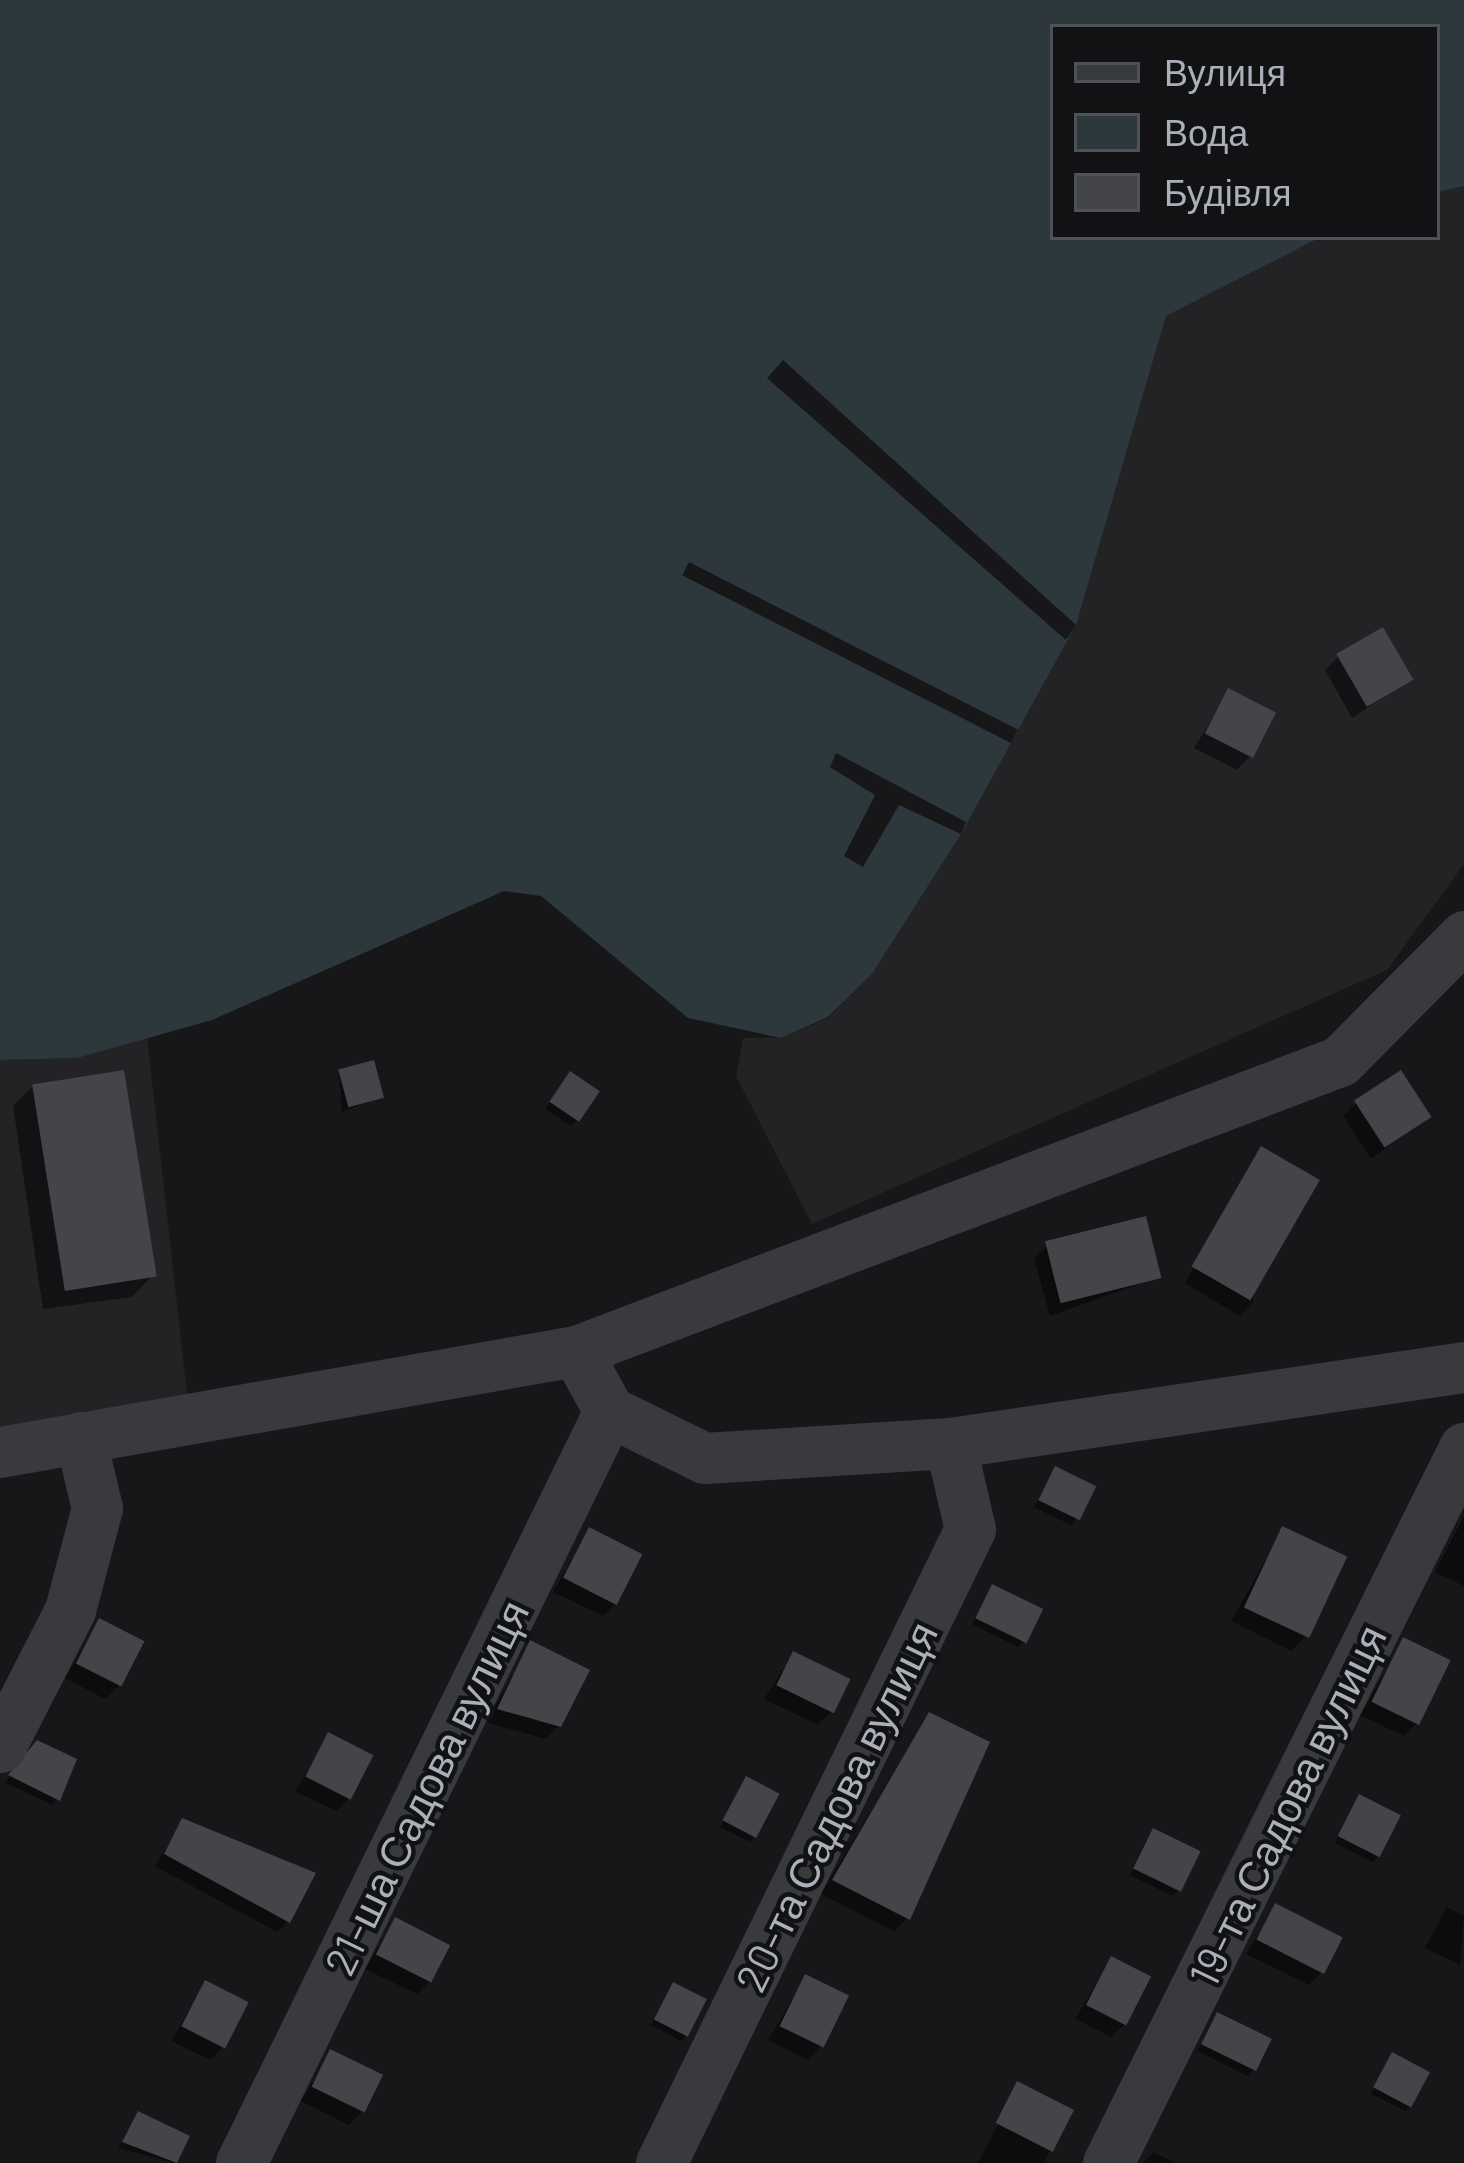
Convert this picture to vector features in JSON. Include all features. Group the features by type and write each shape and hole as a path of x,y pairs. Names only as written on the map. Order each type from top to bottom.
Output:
{"street":[{"path":"0,1452 576,1352 1340,1061 1464,936"},
{"path":"576,1352 609,1411 704,1458 950,1443 1464,1367"},
{"name":"21-ша Садова вулиця","path":"241,2163 609,1411"},
{"path":"0,1747 70,1610 97,1508 80,1437"},
{"name":"20-та Садова вулиця","path":"661,2163 970,1529 950,1443"},
{"name":"19-та Садова вулиця","path":"1108,2163 1464,1448"}],"shaded area":[{"path":"1464,186 1464,864 1387,970 812,1224 736,1076 743,1038 781,1038 828,1018 872,974 961,834 1076,625 1166,316 1315,240 1440,240 1440,191"},
{"path":"147,1036 187,1394 0,1428 0,1060 77,1058"}],"water":[{"path":"0,0 1464,0 1464,186 1440,191 1440,24 1050,24 1050,240 1315,240 1166,316 1076,625 961,834 872,974 828,1017 781,1038 688,1018 541,896 504,891 212,1020 77,1058 0,1060"}],"pier":[{"path":"783,360 1076,625 1066,640 767,378"},
{"path":"689,562 1018,730 1011,743 682,575"},
{"path":"836,753 966,822 961,834 899,805 863,867 844,856 875,795 830,767"}],"building":[{"path":"1383,627 1414,680 1367,707 1336,654"},
{"path":"1228,688 1276,713 1253,758 1205,733"},
{"path":"374,1060 384,1098 348,1107 338,1070"},
{"path":"124,1070 157,1276 65,1291 32,1085"},
{"path":"1401,1070 1431,1117 1385,1147 1354,1100"},
{"path":"570,1071 600,1091 579,1122 549,1102"},
{"path":"1261,1146 1320,1180 1250,1300 1192,1266"},
{"path":"1146,1216 1161,1278 1061,1303 1045,1241"},
{"path":"1055,1466 1096,1486 1080,1520 1038,1500"},
{"path":"1282,1526 1347,1556 1309,1638 1244,1608"},
{"path":"589,1527 642,1554 617,1605 563,1578"},
{"path":"992,1584 1043,1609 1027,1643 975,1618"},
{"path":"99,1618 144,1641 121,1687 76,1663"},
{"path":"1403,1637 1451,1660 1419,1725 1371,1702"},
{"path":"530,1640 590,1670 561,1727 497,1709"},
{"path":"793,1651 851,1679 834,1713 776,1685"},
{"path":"929,1712 990,1742 910,1920 832,1880"},
{"path":"328,1732 373,1755 351,1800 305,1777"},
{"path":"37,1740 77,1759 60,1801 8,1775"},
{"path":"746,1776 780,1794 756,1838 723,1820"},
{"path":"1359,1794 1401,1815 1380,1857 1338,1836"},
{"path":"182,1818 316,1873 290,1923 164,1854"},
{"path":"1153,1828 1201,1851 1181,1892 1133,1868"},
{"path":"1275,1903 1343,1938 1324,1974 1256,1940"},
{"path":"395,1917 450,1945 431,1983 376,1954"},
{"path":"1111,1956 1151,1976 1126,2025 1086,2005"},
{"path":"805,1974 849,1995 824,2048 780,2026"},
{"path":"205,1980 249,2002 225,2049 181,2026"},
{"path":"673,1982 707,1999 688,2037 654,2019"},
{"path":"1217,2012 1272,2039 1256,2071 1201,2044"},
{"path":"330,2049 383,2075 365,2113 312,2087"},
{"path":"1392,2052 1430,2072 1411,2108 1373,2087"},
{"path":"1017,2081 1074,2110 1053,2152 996,2123"},
{"path":"138,2111 190,2136 177,2163 122,2142"}]}
